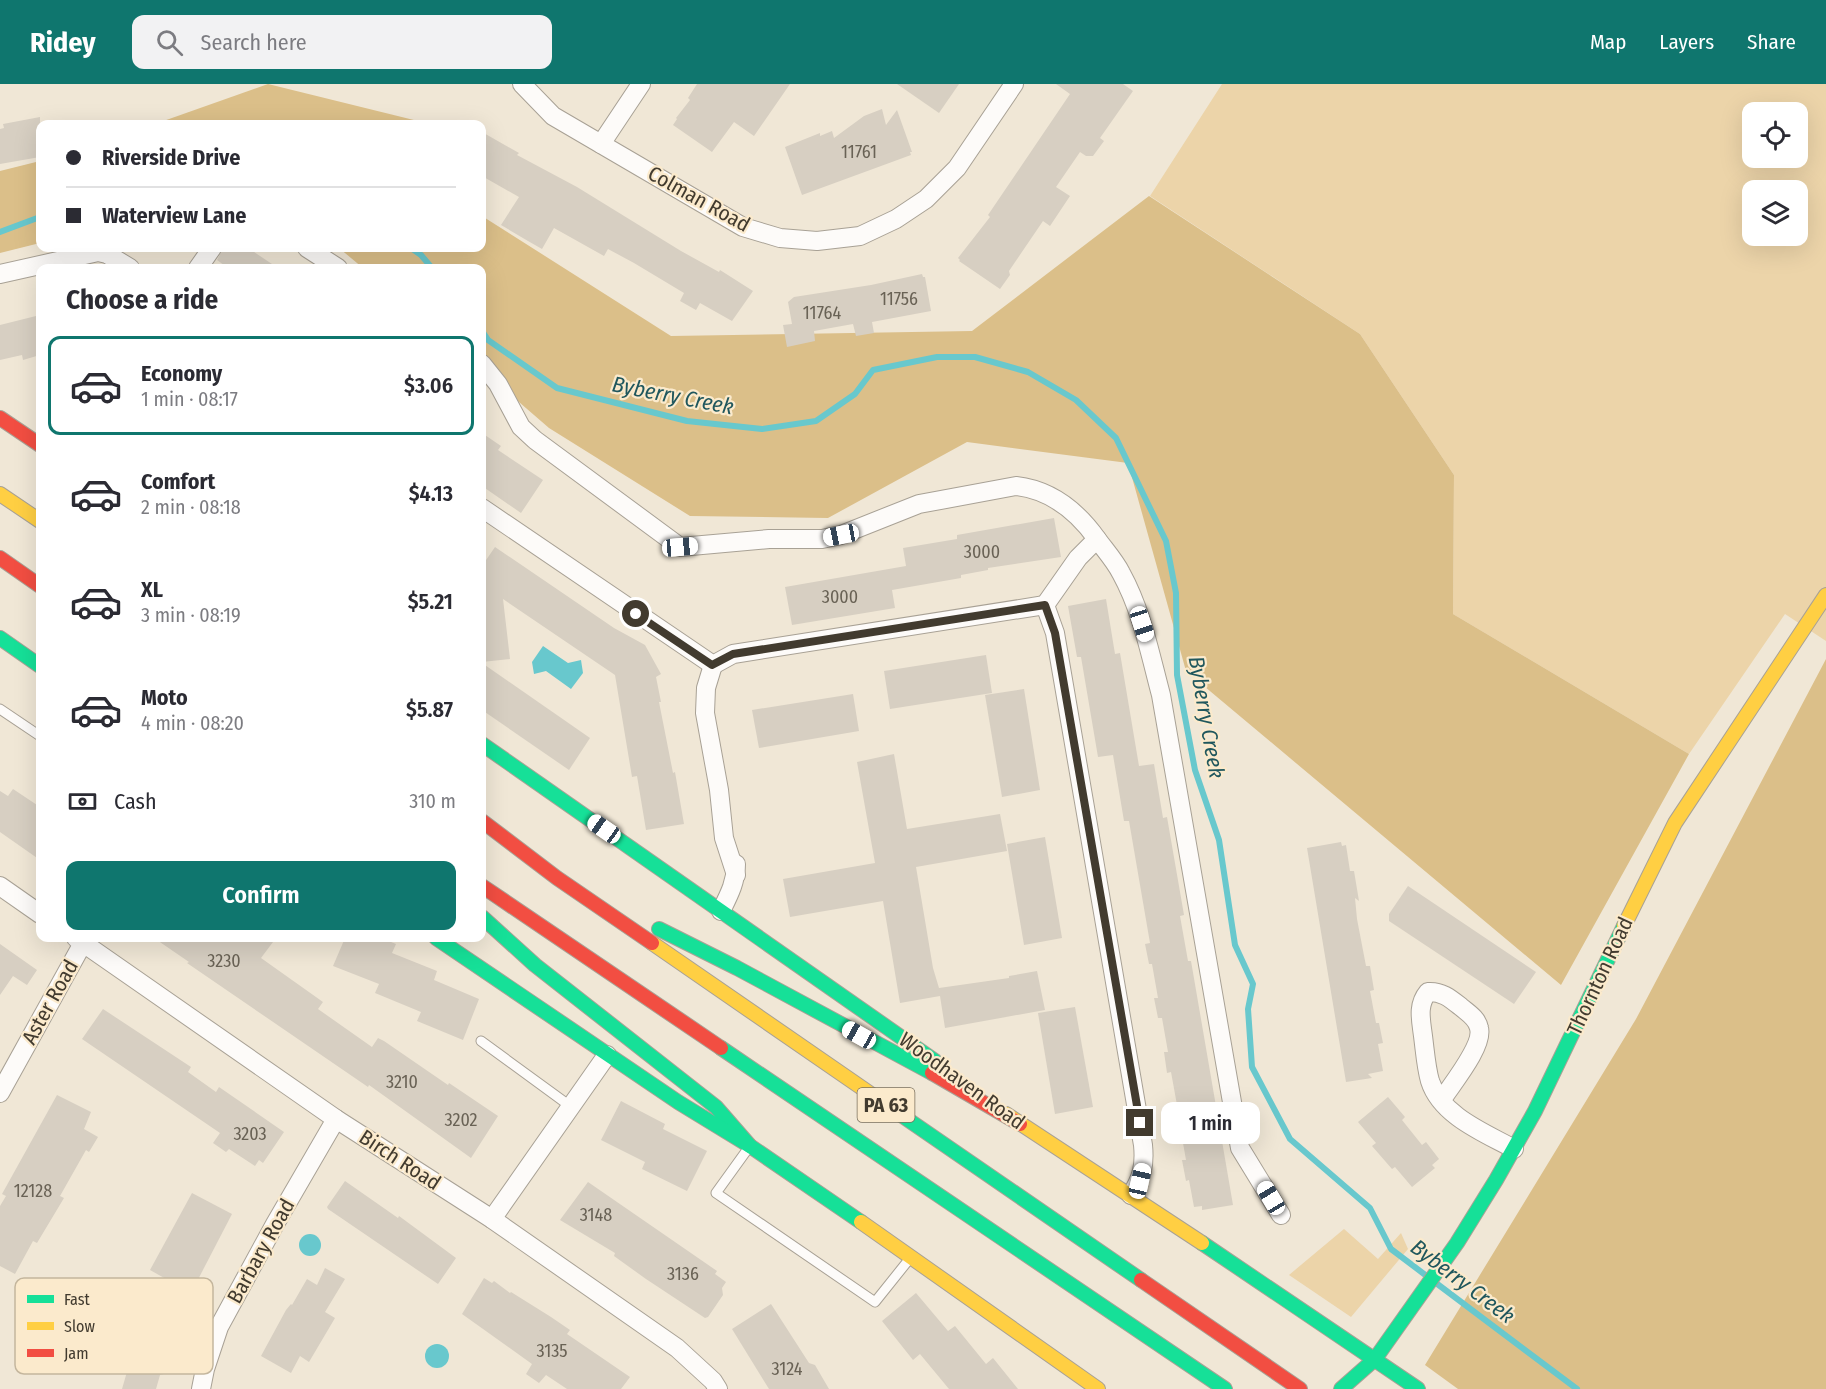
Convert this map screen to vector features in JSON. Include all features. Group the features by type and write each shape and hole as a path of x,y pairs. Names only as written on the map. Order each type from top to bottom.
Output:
{"main road":[{"path":"0,418 36,442"},
{"path":"0,494 36,518"},
{"path":"0,558 36,583"},
{"name":"Thornton Road","path":"1341,1389 1375,1359 1457,1243 1535,1111 1675,823 1826,595"},
{"path":"0,638 36,663"},
{"name":"Woodhaven Road","path":"486,747 935,1061 1020,1124 1131,1195 1418,1389"},
{"name":"PA 63","path":"486,824 557,878 1297,1387"},
{"path":"557,878 737,968 938,1076 1020,1124"},
{"name":"PA 63","path":"486,889 1226,1389"},
{"path":"486,922 535,965 716,1107 750,1146"},
{"path":"442,942 607,1055 750,1146 911,1256 1098,1389"},
{"name":"Thornton Road","path":"1365,1389 1375,1359"}],"street":[{"name":"Colman Road","path":"522,84 553,116 743,227 780,238 817,241 860,236 896,219 926,199 957,168 1014,84"},
{"path":"601,144 641,84"},
{"path":"45,264 98,252 107,254 123,264"},
{"path":"313,252 332,264"},
{"path":"0,274 36,266"},
{"path":"486,369 498,384 521,427 535,440 680,547 769,539 822,539 850,532 919,504 1016,486 1028,487 1073,510 1121,572 1147,639 1161,695 1240,1148 1281,1215"},
{"path":"486,511 712,665"},
{"path":"721,910 733,887 736,875 724,838 719,790 705,713 706,688 712,665 733,654 1045,605 1078,558 1097,539"},
{"path":"1045,605 1055,633 1143,1145 1144,1166 1140,1181 1131,1195"},
{"path":"0,886 36,911"},
{"name":"Aster Road","path":"0,1093 79,942"},
{"name":"Birch Road","path":"83,942 336,1119 492,1219 677,1348 718,1389"},
{"path":"1441,1101 1475,1048 1480,1036 1479,1026 1474,1017 1448,996 1428,992 1423,998 1420,1009 1428,1072 1434,1090 1441,1101 1467,1123 1514,1149"},
{"path":"492,1219 607,1055"},
{"name":"Barbary Road","path":"213,1345 219,1327 275,1224 336,1119"},
{"name":"Barbary Road","path":"201,1389 204,1374"}],"lane":[{"path":"0,709 36,733"},
{"path":"481,1041 570,1106"},
{"path":"750,1146 716,1193 875,1302 911,1256"}],"shaded area":[{"path":"268,84 414,120 166,120"},
{"path":"1222,84 1826,84 1826,641 1785,614 1689,754 1453,614 1454,475 1360,334 1150,196"},
{"path":"36,162 36,244 0,253 0,171"},
{"path":"1149,196 1360,334 1454,475 1453,614 1689,754 1561,985 1186,671 1128,463 967,442 828,518 690,516 549,428 486,373 486,264 358,264 344,252 486,252 486,219 671,336 972,331"},
{"path":"1826,659 1826,1389 1458,1389 1425,1365 1636,1019"},
{"path":"1344,1229 1378,1259 1401,1233 1408,1249 1351,1317 1289,1275"}],"water":[{"path":"543,646 568,663 581,660 583,673 571,689 546,671 534,674 532,662"},
{"path":"310,1234 318,1237 321,1245 318,1253 310,1256 302,1253 299,1245 302,1237"},
{"path":"437,1344 442,1345 448,1351 448,1361 442,1367 437,1368 432,1367 426,1361 425,1356 426,1351 432,1345"}],"building":[{"path":"697,84 790,84 754,136 734,122 712,152 673,125 690,100 688,98"},
{"path":"897,84 959,84 939,113"},
{"path":"1056,84 1123,84 1133,91 1100,138 1104,141 1093,156 1086,156 1080,152 1056,187 1070,196 1050,226 1043,221 1009,271 1010,275 1000,289 959,261 958,258 990,217 988,215 1070,94"},
{"path":"882,109 886,125 897,110 912,152 910,152 911,155 802,195 785,147 820,133 820,136 832,131 834,138 864,116"},
{"path":"40,117 40,120 36,120 36,158 0,164 0,129 4,128 3,124"},
{"path":"486,134 519,153 517,155 577,187 681,251 719,272 720,270 753,291 732,321 700,303 696,310 680,301 684,293 634,263 608,249 604,256 554,228 542,249 501,225 519,197 486,178"},
{"path":"221,252 254,252 272,264 222,264 217,260"},
{"path":"922,274 925,277 931,311 872,322 874,333 856,336 853,324 814,331 815,341 787,347 783,325 792,324 788,302 794,297 871,285"},
{"path":"36,316 36,356 23,360 22,355 0,360 0,325"},
{"path":"486,436 501,446 498,450 543,480 521,513 486,489"},
{"path":"1054,518 1061,557 988,568 988,570 961,575 961,578 892,590 895,608 792,625 785,587 906,566 903,548 957,539 957,535"},
{"path":"495,547 614,628 645,645 661,674 656,677 661,702 659,702 684,824 646,830 637,776 632,777 615,675 503,599 510,659 486,662 486,560"},
{"path":"1106,599 1115,654 1120,653 1139,766 1154,764 1163,818 1167,817 1184,915 1180,916 1188,961 1191,961 1233,1205 1202,1210 1202,1206 1194,1207 1189,1180 1186,1181 1182,1160 1186,1160 1180,1126 1176,1127 1173,1106 1177,1105 1171,1072 1167,1073 1164,1052 1168,1052 1162,1018 1158,1018 1154,998 1158,998 1152,964 1149,964 1145,944 1150,943 1129,821 1124,821 1113,755 1098,757 1081,657 1077,657 1068,606"},
{"path":"986,655 992,693 890,709 884,671"},
{"path":"486,666 590,738 569,770 486,713"},
{"path":"1024,689 1040,790 1002,797 985,695"},
{"path":"853,694 859,731 759,748 752,710"},
{"path":"894,754 907,829 1000,814 1007,851 916,867 933,968 939,988 1009,978 1009,976 1037,971 1045,1010 945,1028 940,996 900,1003 883,901 790,917 783,879 875,863 857,762"},
{"path":"13,789 36,804 36,857 0,832 0,791 8,796"},
{"path":"1045,837 1062,938 1024,945 1007,844"},
{"path":"1341,842 1342,846 1346,845 1350,871 1354,871 1359,901 1355,898 1357,919 1366,966 1370,966 1374,990 1370,991 1376,1023 1379,1023 1383,1043 1378,1044 1383,1071 1368,1074 1372,1078 1346,1082 1307,848"},
{"path":"1408,886 1536,972 1514,1004 1389,921 1389,914"},
{"path":"160,942 273,942 261,958 323,1002 318,1009 372,1047 378,1038 384,1041 498,1116 471,1158 369,1085 368,1087 187,963 189,962"},
{"path":"343,942 391,942 396,944 392,953 437,971 434,980 479,999 463,1040 417,1021 421,1012 375,993 379,984 333,966"},
{"path":"0,944 37,970 27,985 13,976 0,995"},
{"path":"1075,1007 1093,1107 1055,1114 1038,1013"},
{"path":"103,1009 191,1067 188,1072 216,1092 219,1087 284,1132 263,1163 259,1160 255,1166 229,1149 226,1152 213,1143 220,1133 82,1039"},
{"path":"57,1095 91,1112 84,1129 98,1137 89,1152 86,1150 60,1196 64,1198 37,1243 33,1241 15,1274 0,1266 0,1206 6,1196 2,1194"},
{"path":"1388,1097 1405,1117 1402,1120 1422,1145 1426,1142 1439,1159 1432,1165 1435,1168 1412,1187 1372,1146 1376,1143 1358,1122"},
{"path":"621,1101 665,1124 663,1129 707,1151 687,1191 642,1169 645,1162 601,1140"},
{"path":"345,1181 398,1218 399,1216 456,1258 438,1284 328,1209 327,1207"},
{"path":"588,1182 717,1271 715,1274 726,1282 722,1288 723,1295 708,1317 705,1318 646,1279 614,1256 615,1253 560,1220"},
{"path":"192,1193 232,1214 199,1278 164,1278 150,1270"},
{"path":"325,1268 345,1279 325,1312 335,1318 309,1362 300,1356 291,1373 261,1356 286,1310 292,1305 307,1279 317,1285"},
{"path":"484,1278 492,1283 494,1281 551,1317 570,1330 567,1334 630,1377 621,1389 567,1389 546,1375 539,1383 526,1374 532,1364 462,1314"},
{"path":"916,1293 948,1331 955,1326 986,1364 993,1358 1018,1389 949,1389 920,1354 913,1360 882,1321"},
{"path":"771,1304 809,1363 815,1365 829,1389 769,1389 732,1329"},
{"path":"126,1374 164,1374 160,1375 156,1389 122,1389"}],"waterway":[{"name":"Byberry Creek","path":"0,232 36,218"},
{"name":"Byberry Creek","path":"417,252 429,264"},
{"name":"Byberry Creek","path":"486,337 557,388 687,421 762,429 816,421 855,394 873,370 937,357 975,357 1028,372 1076,400 1116,438 1166,541 1176,593 1177,675 1195,770 1219,840 1235,945 1253,984 1248,1009 1252,1067 1290,1139 1370,1208 1391,1249 1428,1277"},
{"name":"Byberry Creek","path":"1436,1283 1577,1389"}],"traffic: fast":[{"path":"0,638 36,663"},
{"path":"486,747 935,1061"},
{"path":"486,921 535,965 716,1107 750,1146"},
{"path":"1341,1389 1375,1359 1457,1243 1496,1180 1535,1111 1624,926"},
{"path":"659,929 737,968 932,1073"},
{"path":"442,942 678,1102 750,1146 861,1222"},
{"path":"721,1048 1225,1389"},
{"path":"891,1108 1141,1280"},
{"path":"1202,1243 1418,1389"}],"traffic: slow":[{"path":"0,494 36,518"},
{"path":"1624,926 1675,823 1826,595"},
{"path":"652,943 891,1108"},
{"path":"1006,1114 1202,1243"},
{"path":"861,1222 1098,1389"}],"traffic: jam":[{"path":"0,418 36,442"},
{"path":"0,558 36,583"},
{"path":"486,824 557,878 652,943"},
{"path":"486,889 721,1048"},
{"path":"932,1073 1020,1124"},
{"path":"1141,1280 1300,1389"}],"route":[{"path":"636,614 712,665 733,654 1045,605 1055,633 1140,1123"}]}
